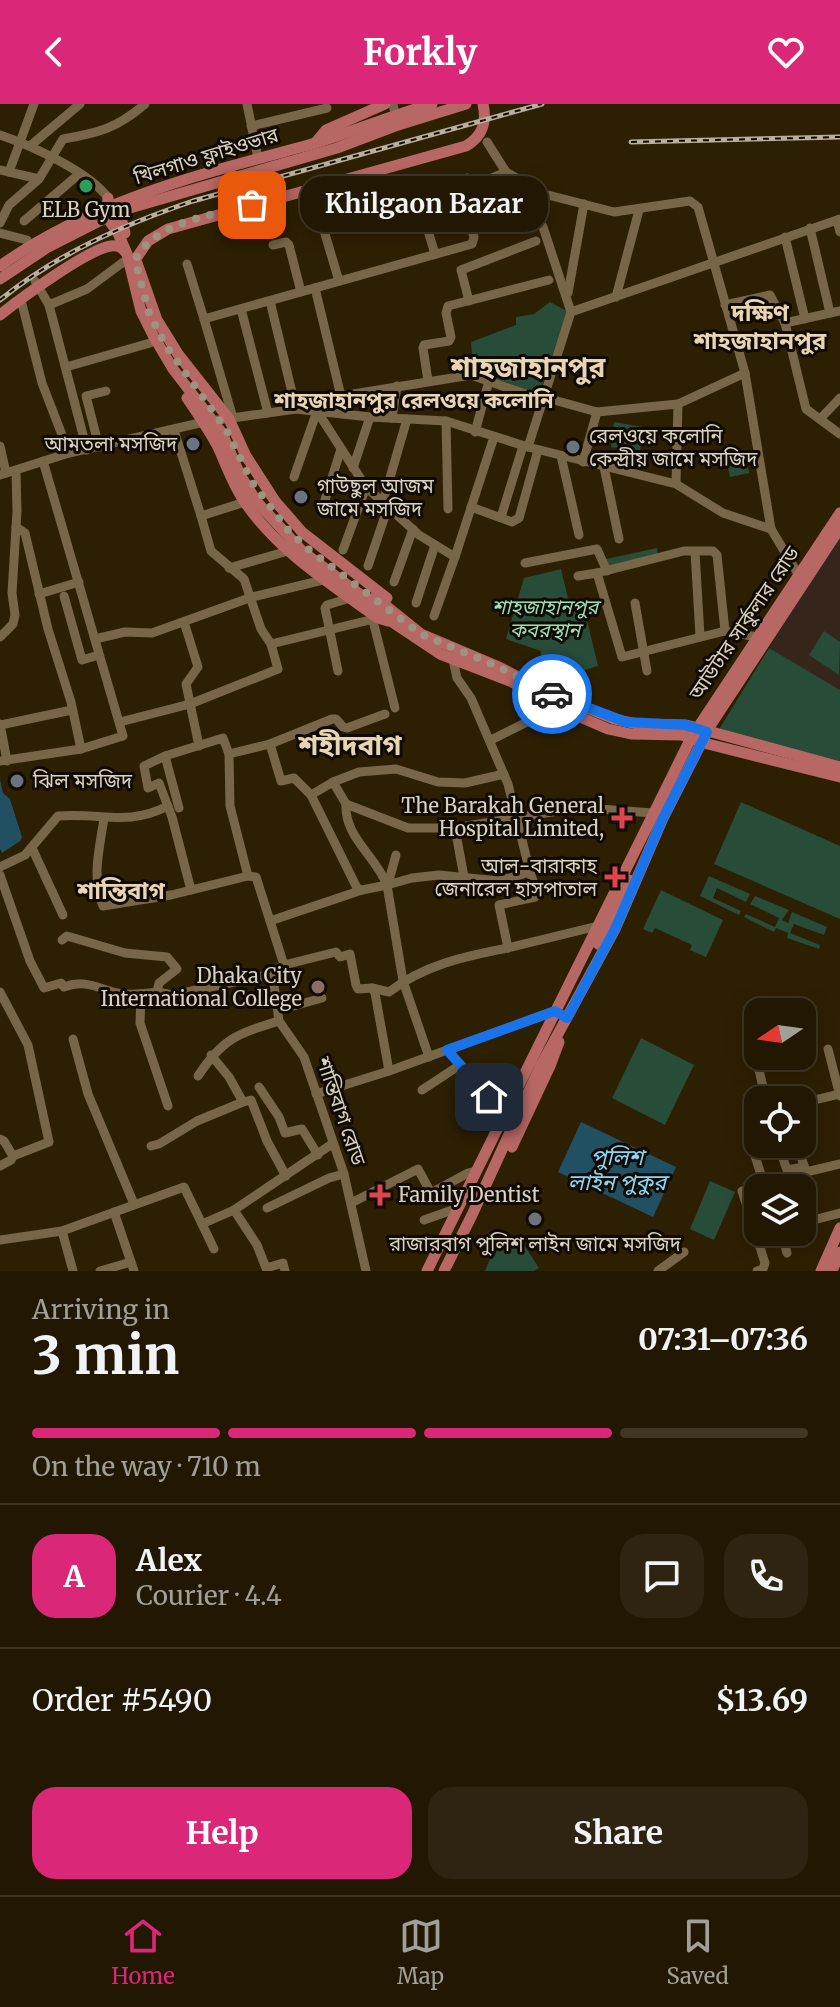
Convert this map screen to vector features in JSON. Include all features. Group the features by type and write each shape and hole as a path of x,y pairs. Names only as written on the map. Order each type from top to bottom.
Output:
{"main road":[{"path":"317,142 326,130 391,106 410,104"},
{"name":"খিলগাও ফ্লাইওভার","path":"0,266 50,233 122,200 432,104"},
{"name":"খিলগাও ফ্লাইওভার","path":"113,212 281,158 337,144 390,122 453,104"},
{"path":"0,276 113,212 337,148 466,104"},
{"path":"129,258 168,229 466,146 481,132 485,117 483,104"},
{"path":"0,258 108,198 332,132 391,106"},
{"path":"108,198 129,258 137,308 150,343 204,422 245,502 288,551 323,580 350,598 395,618 421,634 589,710 626,722 677,724 699,735 840,777"},
{"path":"113,212 157,320 178,354 231,418 255,472 285,514 320,547 388,599 395,618 453,660 512,682 557,707 622,733 699,735 840,767"},
{"name":"খিলগাও ফ্লাইওভার","path":"113,212 121,219 141,311 173,369 222,433 235,465 257,502 303,552 377,612"},
{"path":"0,258 33,236 50,233"},
{"path":"0,315 98,251 114,246 122,248 129,258"},
{"name":"আউটার সার্কুলার রোড","path":"443,1271 492,1189 550,1066 565,1022 615,929 699,735 840,513"},
{"name":"আউটার সার্কুলার রোড","path":"429,1271 653,813 757,637 840,528"},
{"path":"443,1271 551,1031 585,971 632,873 640,842"},
{"path":"443,1271 565,1022 555,1011"},
{"path":"821,1271 840,1228"},
{"path":"832,1271 840,1252"}],"street":[{"path":"34,104 4,171 39,179"},
{"path":"30,146 80,104"},
{"path":"0,223 9,205 39,179 63,139 100,133 123,123 145,104"},
{"path":"247,104 257,153"},
{"path":"251,126 326,106 337,148"},
{"path":"0,135 53,159 100,188 108,198"},
{"path":"487,142 543,227 571,312 529,448 501,517"},
{"path":"339,281 320,217 333,190 346,187 367,206 457,180 468,178 483,182 506,172"},
{"path":"506,172 544,194 614,212 690,201 698,207 745,373 771,529 802,576"},
{"path":"24,221 78,175"},
{"path":"204,319 472,244 474,241 457,180"},
{"path":"416,191 435,254"},
{"path":"568,296 584,204"},
{"path":"616,297 639,210"},
{"path":"571,312 839,219 840,232"},
{"path":"785,323 835,312 810,228"},
{"path":"0,236 26,241"},
{"path":"785,237 805,319"},
{"path":"469,301 461,270 536,241"},
{"path":"273,245 286,242 289,245 301,292"},
{"path":"49,305 87,289 129,258"},
{"path":"187,264 231,418"},
{"path":"428,381 423,348 424,345 449,341 448,306 549,280"},
{"path":"35,281 49,305 87,450"},
{"path":"315,288 345,413"},
{"path":"725,305 770,295 785,323 806,409 840,434"},
{"path":"270,301 296,409"},
{"path":"22,304 42,383 69,453"},
{"path":"241,309 268,413"},
{"path":"66,367 150,343"},
{"path":"341,396 471,375 597,412 678,404 745,373"},
{"path":"475,432 489,381"},
{"path":"392,418 397,386"},
{"path":"99,447 86,396 106,391"},
{"path":"820,419 840,398"},
{"path":"676,484 678,404"},
{"path":"7,473 69,453 204,422 296,409 446,421 529,448 676,484 723,513 771,529"},
{"path":"317,411 366,487 413,529 455,557"},
{"path":"294,477 317,411"},
{"path":"583,462 597,412"},
{"path":"353,468 370,417"},
{"path":"368,566 407,419"},
{"path":"446,421 448,509"},
{"path":"120,722 190,704 278,669 244,579 211,551 174,430"},
{"path":"434,616 494,437"},
{"path":"0,446 16,527 12,593 15,615 13,624 0,637"},
{"path":"471,507 512,522 519,518 529,448"},
{"path":"324,503 341,449"},
{"path":"561,456 579,535"},
{"path":"43,461 123,733 122,738 81,749 3,761 0,724 72,710"},
{"path":"604,467 619,539"},
{"path":"343,550 366,487"},
{"path":"201,516 245,502"},
{"path":"16,527 25,533 81,749"},
{"path":"394,582 413,529"},
{"path":"416,603 435,545"},
{"path":"525,563 597,549 601,553 602,572 622,657 725,631 757,637"},
{"path":"229,568 288,551"},
{"path":"578,576 684,551 713,551 719,560 725,631"},
{"path":"695,552 700,636"},
{"path":"95,639 125,632 152,633 252,597 323,580"},
{"path":"39,594 79,582"},
{"path":"64,596 82,660 99,655"},
{"path":"338,671 326,606 350,598"},
{"path":"635,603 647,671"},
{"path":"229,754 270,744 332,719 347,728 390,711 377,612 331,631 271,644"},
{"path":"184,622 198,667 187,681 199,746"},
{"path":"453,660 457,678 471,698 504,774 537,895 499,906 508,948"},
{"path":"491,740 557,707"},
{"path":"174,807 159,783 148,788 144,766 165,756 223,738 229,754 230,806 248,876"},
{"path":"270,744 281,781 294,778 311,795 357,888 362,890"},
{"path":"165,756 191,890"},
{"path":"311,795 359,772 396,769 438,782 465,783 504,774"},
{"path":"333,782 346,804 347,821 387,884 403,981 429,1057"},
{"path":"346,804 408,828 455,828 517,816 600,809 653,813"},
{"path":"0,867 25,855 58,816 82,814 123,820 174,807"},
{"path":"104,818 97,856 97,882 103,906 248,876 256,877 284,965"},
{"path":"455,828 464,877"},
{"path":"32,848 63,915"},
{"path":"387,884 396,855"},
{"path":"270,921 362,890 412,878 439,875 499,881 530,872"},
{"path":"0,875 30,961 43,987 88,983 114,992 173,995 272,972 284,965 336,952 340,957 350,954 358,989 389,992 411,975 457,959 598,926"},
{"path":"62,940 67,936 125,953 167,957 177,969 159,983 157,992"},
{"name":"শান্তিবাগ রোড","path":"272,972 279,1016 304,1057 344,1174 366,1271"},
{"path":"372,988 389,1071"},
{"path":"0,992 28,1045 49,1142 13,1156 0,1166"},
{"path":"141,994 140,1023 168,1106"},
{"path":"198,1076 211,1055 234,1036 322,998"},
{"path":"316,1094 555,1011"},
{"path":"73,1039 88,1094 134,1204"},
{"path":"816,1100 840,1095 828,1049"},
{"path":"447,1050 504,1113"},
{"path":"211,1055 229,1077 243,1102"},
{"path":"422,1090 460,1065"},
{"path":"259,1087 279,1117 285,1133 302,1129 318,1155"},
{"path":"151,1146 197,1121 251,1100 267,1141 286,1176"},
{"path":"0,1139 13,1156"},
{"path":"202,1224 234,1210 332,1144"},
{"path":"783,1158 787,1170 804,1167"},
{"path":"801,1158 807,1172 840,1164"},
{"path":"351,1203 418,1169 431,1193 468,1173 473,1176"},
{"path":"267,1208 344,1174"},
{"path":"0,1240 62,1231 184,1187 214,1249"},
{"path":"424,1220 462,1203"},
{"path":"234,1210 257,1245 265,1267 283,1263 285,1271"},
{"path":"100,1271 132,1267 114,1212"},
{"path":"816,1219 840,1213"},
{"path":"62,1231 73,1271"},
{"path":"757,1271 763,1269 765,1263 759,1246"},
{"path":"785,1246 787,1253"},
{"path":"658,1271 684,1252"}],"shaded area":[{"path":"840,537 840,761 718,731 814,575"}],"green space":[{"path":"550,302 567,311 539,395 473,371 471,342 516,325 516,317 534,314"},
{"path":"614,422 643,427 640,451 611,447"},
{"path":"747,459 749,473 730,477 727,463"},
{"path":"657,548 658,557 607,567 606,559"},
{"name":"শাহজাহানপুর কবরস্থান","path":"561,569 568,598 579,603 588,624 598,666 585,670 590,699 558,688 538,676 541,651 506,639 524,578"},
{"path":"824,631 840,642 839,675 809,655"},
{"path":"769,648 840,690 840,761 718,731"},
{"path":"741,802 840,846 840,919 714,864"},
{"path":"709,876 750,894 746,902 717,888 713,898 741,911 739,915 700,896"},
{"path":"661,890 723,920 706,957 690,950 692,945 655,928 652,933 643,929"},
{"path":"755,896 789,910 782,920 788,923 792,912 827,927 824,935 794,924 790,933 820,945 819,949 787,938 788,933 776,928 774,932 744,917 746,914 775,927 779,918 750,904"},
{"path":"641,1038 694,1065 665,1125 612,1098"},
{"path":"710,1181 735,1192 714,1240 690,1229"},
{"path":"524,1245 539,1268 534,1271 485,1271 495,1247"}],"water":[{"path":"0,780 3,793 10,799 22,837 2,853 0,849"},
{"name":"পুলিশ লাইন পুকুর","path":"581,1122 676,1167 653,1217 558,1172"}],"railway":[{"path":"0,300 68,254 116,230 167,210 542,104"},
{"path":"631,142 840,137"}],"way so far":[{"path":"252,205 163,231 148,241 138,254 135,260 146,305 166,346 230,435 241,462 268,507 300,542 421,634 438,639 552,694"}],"place":[{"name":"ELB Gym","path":"86,186"},
{"name":"Khilgaon Bazar","path":"252,205"},
{"name":"আমতলা মসজিদ","path":"193,444"},
{"name":"রেলওয়ে কলোনি কেন্দ্রীয় জামে মসজিদ","path":"573,447"},
{"name":"গাউছুল আজম জামে মসজিদ","path":"301,497"},
{"name":"ঝিল মসজিদ","path":"17,781"},
{"name":"The Barakah General Hospital Limited,","path":"622,818"},
{"name":"আল-বারাকাহ জেনারেল হাসপাতাল","path":"615,877"},
{"name":"Dhaka City International College","path":"318,987"},
{"name":"Family Dentist","path":"380,1195"},
{"name":"রাজারবাগ পুলিশ লাইন জামে মসজিদ","path":"535,1219"}],"district":[{"name":"দক্ষিণ শাহজাহানপুর","path":"760,327"},
{"name":"শাহজাহানপুর","path":"528,367"},
{"name":"শাহজাহানপুর রেলওয়ে কলোনি","path":"414,400"},
{"name":"শহীদবাগ","path":"350,745"},
{"name":"শান্তিবাগ","path":"121,891"}],"route":[{"path":"489,1097 447,1050 555,1011 567,1018 615,929 663,818 707,732 686,725 626,722 552,694"}]}
